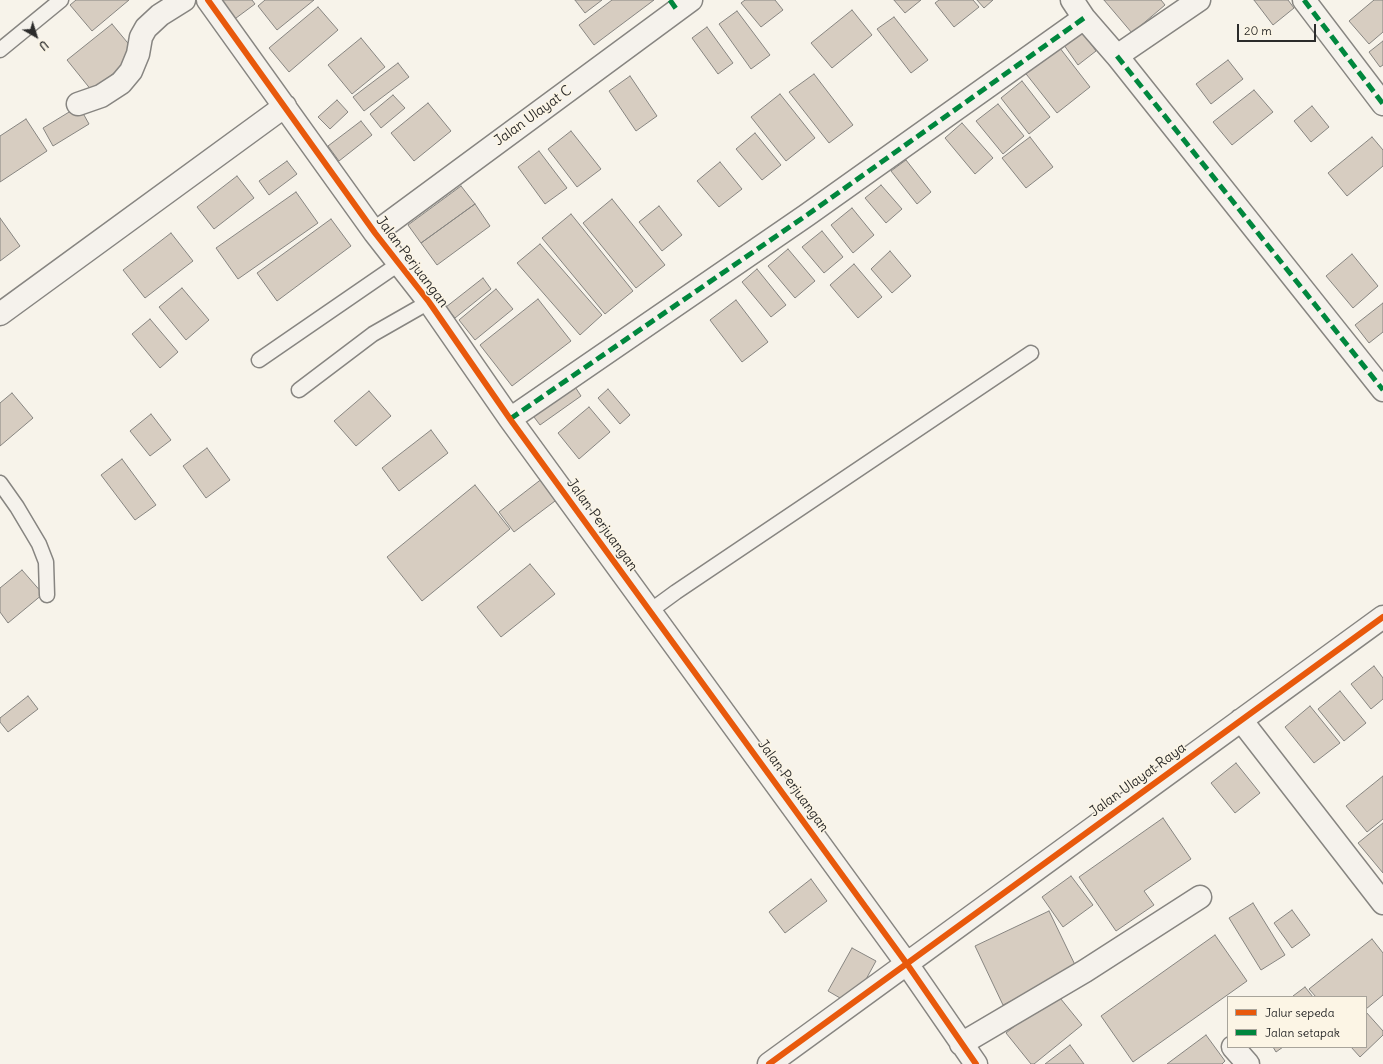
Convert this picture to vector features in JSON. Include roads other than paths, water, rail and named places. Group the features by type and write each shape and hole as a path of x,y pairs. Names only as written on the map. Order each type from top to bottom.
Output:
{"street":[{"path":"78,104 101,96 121,83 131,72 138,54 141,37 146,28 160,15 184,0"},
{"name":"Jalan Perjuangan","path":"208,0 375,233 400,263 510,419 907,964 976,1064"},
{"path":"1072,0 1084,18 1117,56 1383,390"},
{"path":"1117,56 1199,0"},
{"path":"1304,0 1383,104"},
{"name":"Jalan Ulayat C","path":"375,233 679,3"},
{"path":"510,419 807,215 1084,18"},
{"path":"0,314 285,106"},
{"name":"Jalan Ulayat Raya","path":"769,1064 1383,617"},
{"path":"1241,720 1383,903"},
{"path":"961,1044 1085,971 1200,897"},
{"path":"1234,1048 1248,1064"}],"lane":[{"path":"0,50 61,0"},
{"path":"259,360 400,263"},
{"path":"299,390 373,334 428,302"},
{"path":"650,611 1031,353"},
{"path":"0,483 17,507 39,544 46,562 47,595"}]}
